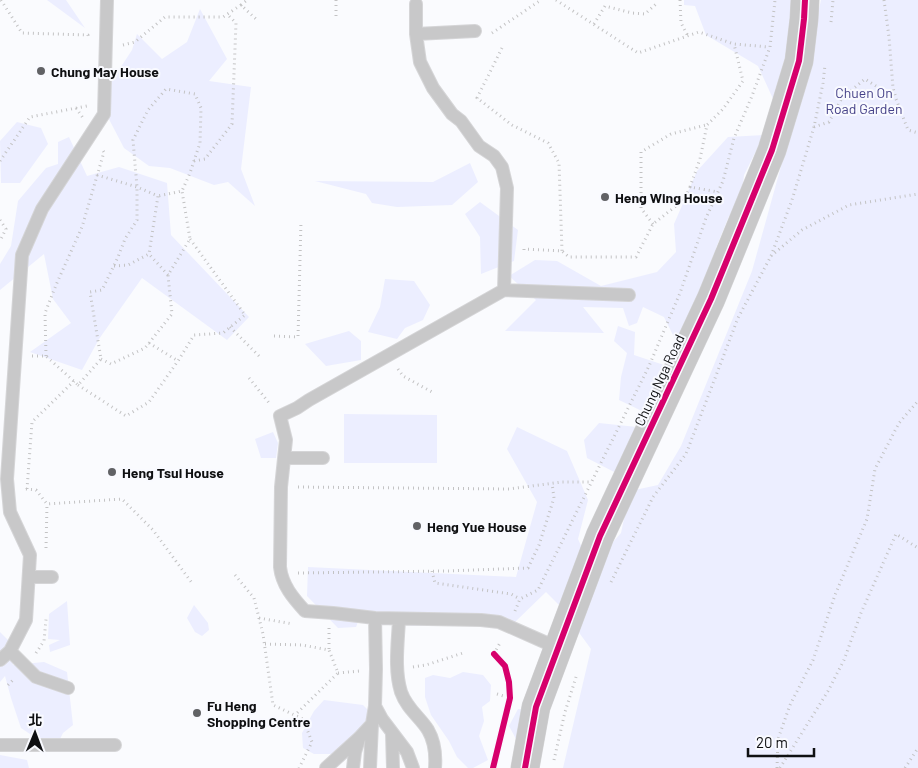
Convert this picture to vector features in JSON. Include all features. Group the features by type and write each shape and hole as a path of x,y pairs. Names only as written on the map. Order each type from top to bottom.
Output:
{"street":[{"name":"Chung Nga Road","path":"525,768 536,707 600,536 711,299 772,150 799,61 804,0"}],"lane":[{"path":"68,688 36,677 5,655 26,620 30,555 10,512 7,479 22,255 42,209 104,114 107,0"},
{"path":"416,4 416,34 420,62 433,88 452,114 461,121 478,146 494,156 502,167 507,188 504,290"},
{"path":"416,34 476,31"},
{"path":"558,648 499,622 375,618 332,612 305,611 293,598 281,577 281,487 286,440 280,416 504,290 629,295"},
{"path":"284,458 323,458"},
{"path":"29,577 52,577"},
{"path":"370,768 372,724 375,706 375,618"},
{"path":"399,619 397,669 399,684 408,706 428,730 435,747 435,768"},
{"path":"375,706 382,719 407,752 413,768"},
{"path":"326,768 372,724"},
{"path":"392,733 393,768"},
{"path":"353,768 359,738"},
{"path":"0,745 115,745"},
{"path":"338,768 343,753"}],"path":[{"path":"1,0 22,33 88,35 88,49 106,50 135,42 165,17 223,17 247,0"},
{"path":"336,0 336,16"},
{"path":"489,35 541,0"},
{"path":"556,0 638,53 700,32 734,44 770,47"},
{"path":"680,0 680,23 688,36"},
{"path":"830,23 833,0"},
{"path":"884,0 893,88 908,130 918,134"},
{"path":"594,24 605,6 632,13 645,14 656,4"},
{"path":"241,5 257,20"},
{"path":"194,161 205,159 232,124 236,23 227,14"},
{"path":"652,224 640,208 641,152 672,134 707,125 723,110 743,81 734,44"},
{"path":"502,48 477,98 512,125 548,143 559,163 562,251"},
{"path":"611,584 652,496 686,454 738,318 771,256 792,200 814,127 826,57"},
{"path":"814,127 829,122 842,98 865,79 896,99"},
{"path":"15,357 46,356 78,385 126,416 149,402 178,362 194,335 223,333 245,315 190,239 182,191 200,143 201,108 195,94 166,89 148,110 133,140 137,187 137,220 124,239 114,266 102,290 90,292 101,359"},
{"path":"0,161 30,117 89,106"},
{"path":"690,187 700,158 707,125"},
{"path":"46,356 45,313 82,227 97,175 137,187 158,196 182,191"},
{"path":"771,256 802,230 849,205 918,194"},
{"path":"149,254 158,196"},
{"path":"0,220 6,229 0,241"},
{"path":"274,336 298,337 301,221"},
{"path":"168,275 190,239"},
{"path":"114,266 128,265 149,254"},
{"path":"101,359 112,364 145,348 172,314 168,275 149,254"},
{"path":"230,327 261,358"},
{"path":"149,343 178,362"},
{"path":"78,385 101,359"},
{"path":"396,367 403,376 432,392"},
{"path":"249,378 280,416"},
{"path":"27,489 32,422 74,381"},
{"path":"778,768 778,739 790,705 813,660 835,595 867,519 875,468 899,423 918,401"},
{"path":"292,487 509,489 552,483 591,482"},
{"path":"292,573 528,568 539,545 554,498 552,483"},
{"path":"36,490 47,504 122,499 154,530 192,583"},
{"path":"778,768 828,691 844,660 861,613 896,534 918,548"},
{"path":"432,571 435,583 511,594 520,599 509,626 494,654 499,660"},
{"path":"236,575 254,598 263,634 273,704 303,719 312,742 299,768"},
{"path":"264,644 302,645 330,650 338,674 295,715"},
{"path":"552,768 565,712 580,666"},
{"path":"508,707 510,690"},
{"path":"905,768 918,748"},
{"path":"301,763 304,768"}],"green space":[{"path":"47,0 66,0 85,28"},
{"path":"684,0 797,0 780,114 758,66 706,35 695,6 684,5"},
{"name":"Chuen On Road Garden","path":"821,0 918,0 918,768 563,768 591,649 572,623 597,560 621,533 630,491 658,485 681,446 752,271 801,94"},
{"path":"200,9 227,59 209,81 251,87 241,169 255,206 228,182 214,185 170,168 149,166 124,148 99,100 132,50 137,34 162,59 187,42"},
{"path":"17,122 41,128 48,144 20,183 1,183 0,141"},
{"path":"764,135 744,175 740,211 729,216 716,248 718,268 679,347 664,317 643,307 637,323 629,326 623,308 583,307 604,333 505,331 536,300 509,276 535,260 557,261 601,286 657,272 676,252 674,224 697,171 728,137"},
{"path":"69,137 87,176 119,167 167,183 171,235 249,317 227,340 142,278 99,339 82,370 30,352 71,323 53,299 44,254 0,290 0,264 11,246 18,201 46,168 58,164 58,142"},
{"path":"470,163 478,182 452,205 397,207 372,203 366,194 315,181 433,182"},
{"path":"480,202 518,230 514,261 481,274 480,237 465,214"},
{"path":"385,279 414,281 430,305 423,320 405,328 397,339 368,332 380,307"},
{"path":"618,326 635,332 634,355 667,366 620,475 587,458 584,440 599,423 637,427 644,412 619,400 621,377 627,353 614,341"},
{"path":"349,331 361,341 361,360 326,366 305,344"},
{"path":"344,414 437,415 437,463 344,463"},
{"path":"517,427 567,451 588,500 578,539 586,557 563,609 546,592 514,623 413,626 362,612 356,627 338,628 307,596 308,567 516,577 537,502 507,449"},
{"path":"273,432 278,443 276,458 261,458 255,439"},
{"path":"67,601 70,645 50,652 49,645 60,640 48,639 49,614"},
{"path":"194,605 208,623 209,630 202,636 195,632 187,618"},
{"path":"0,632 10,642 13,665 44,662 67,672 73,725 63,733 59,741 36,738 21,728 5,676 0,682"},
{"path":"463,672 483,675 491,685 490,701 482,707 484,721 479,736 488,760 473,768 468,768 457,757 449,741 431,715 425,697 425,678 433,675 450,678"},
{"path":"324,700 363,705 370,712 366,731 338,754 314,754 303,748 302,733 314,711"},
{"path":"518,709 529,710 513,767 516,739 509,726"},
{"path":"0,755 27,760 29,768 0,768"}],"cycle path":[{"path":"525,768 536,707 600,536 711,299 772,150 799,61 805,0"},
{"path":"493,768 510,698 505,666 494,654"}],"place":[{"name":"Chung May House","path":"41,71"},
{"name":"Heng Wing House","path":"605,197"},
{"name":"Heng Tsui House","path":"112,472"},
{"name":"Heng Yue House","path":"417,526"},
{"name":"Fu Heng Shopping Centre","path":"197,713"}]}
